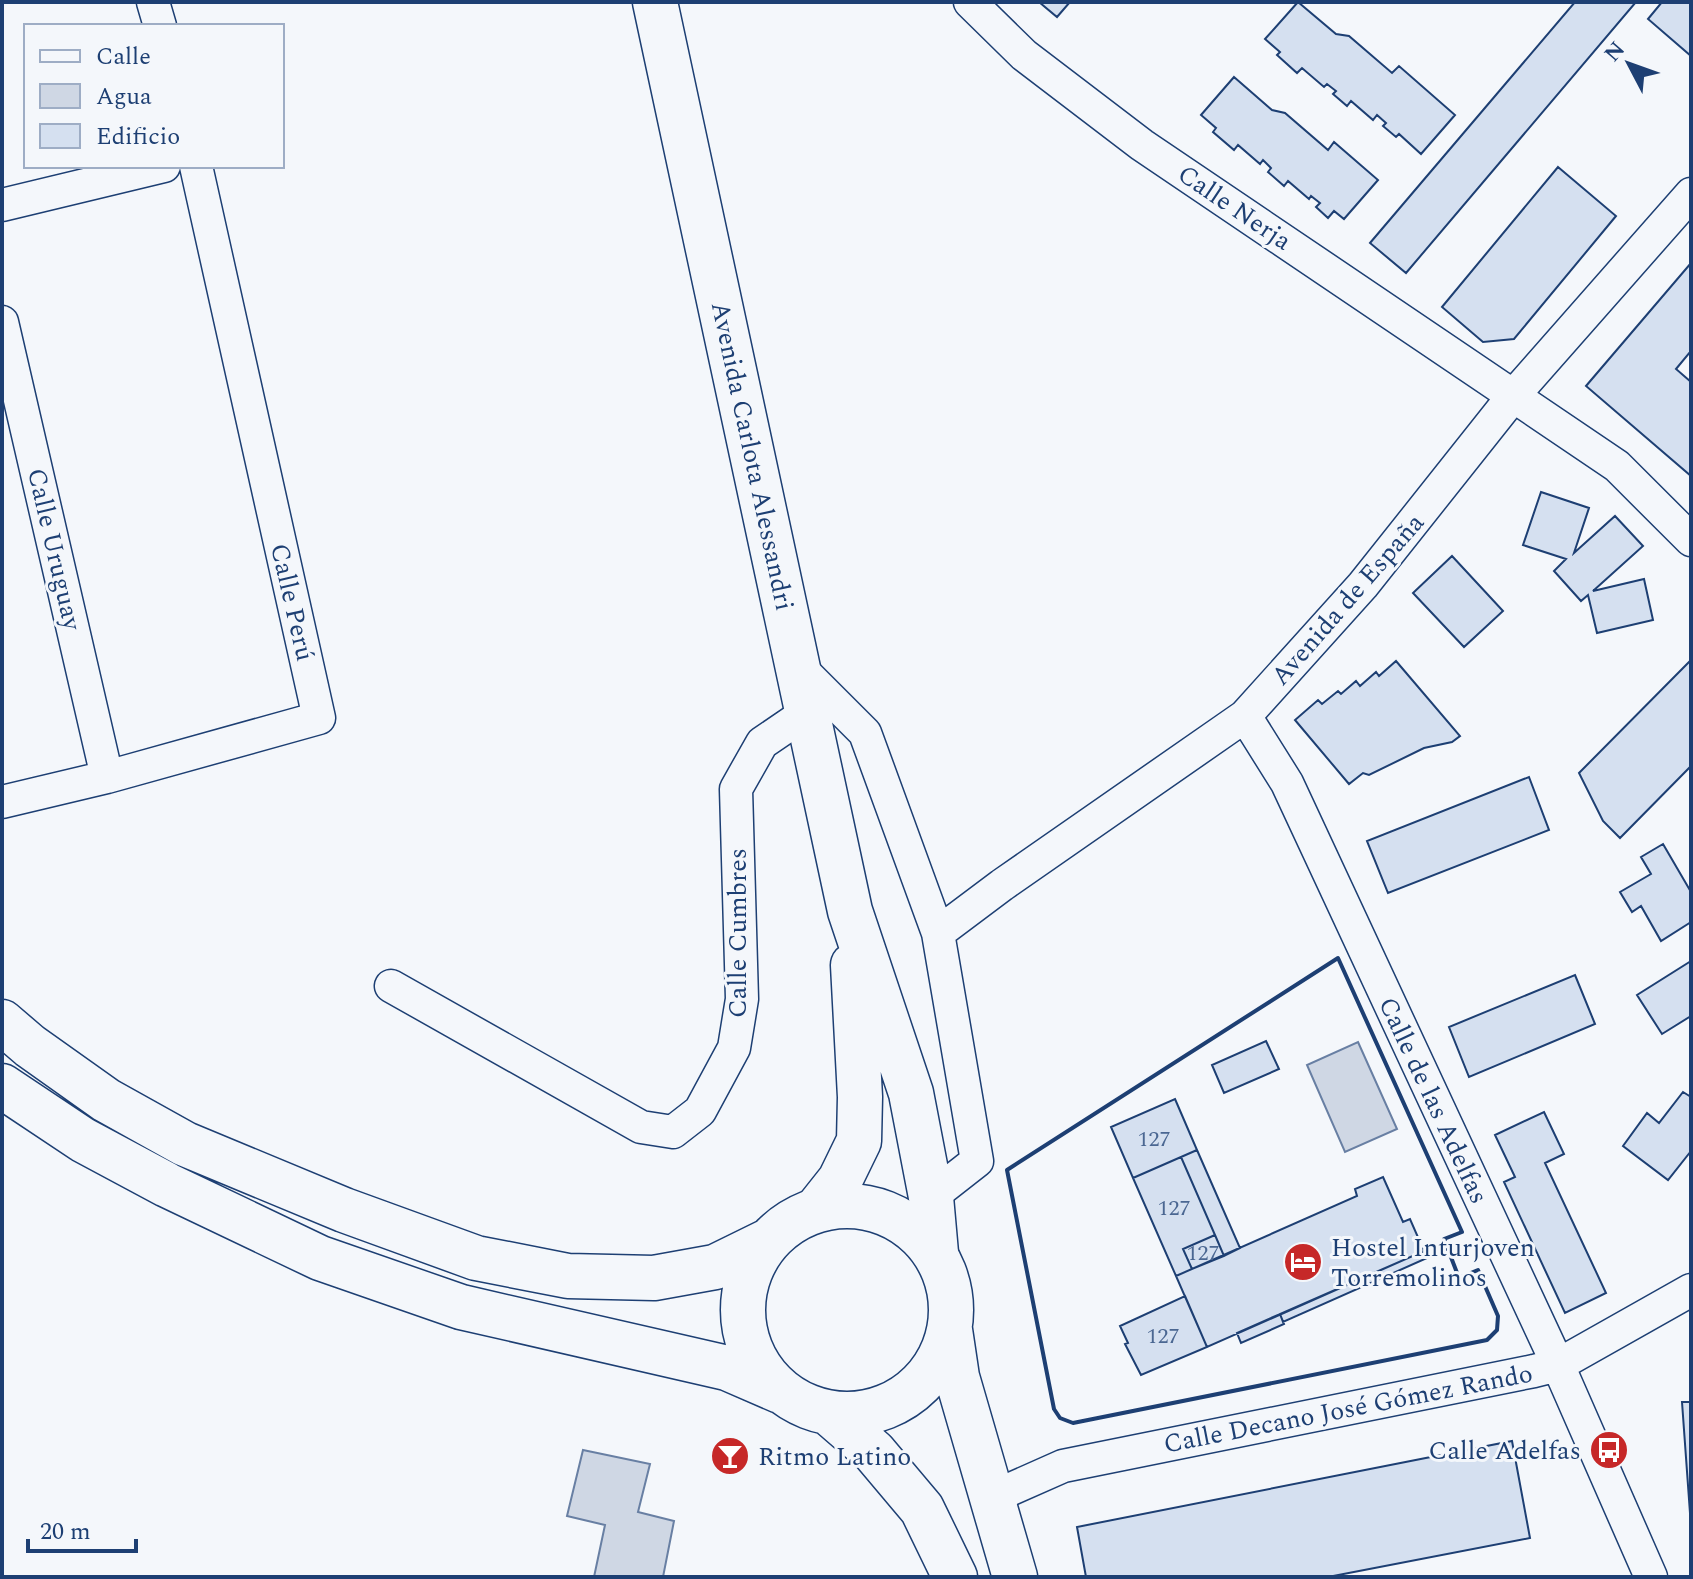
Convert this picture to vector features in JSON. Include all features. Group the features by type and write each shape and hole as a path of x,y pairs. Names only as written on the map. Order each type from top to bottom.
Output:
{"main road":[{"name":"Avenida Carlota Alessandri","path":"655,2 850,911 911,1093 931,1197 936,1253"},
{"name":"Avenida Carlota Alessandri","path":"817,1209 840,1180 859,1141 860,1097 850,911"},
{"path":"2,1022 30,1046 106,1100 185,1144 344,1210 476,1258 568,1276 654,1278 715,1267 768,1241 790,1222 817,1209 851,1204 884,1211 914,1227 936,1253 948,1277 953,1304 950,1330 939,1361 919,1386 892,1404 861,1414 829,1413 803,1405 780,1391 727,1368 461,1307 320,1258 167,1185 83,1140 2,1086"},
{"path":"768,1241 750,1269 743,1302 744,1324 745,1335 758,1366 780,1391"},
{"path":"950,1330 957,1377 1015,1577"},
{"path":"829,1413 874,1452 922,1509 955,1577"}],"street":[{"path":"153,2 159,24"},
{"name":"Calle Nerja","path":"970,2 1024,55 1142,145 1617,466 1691,540"},
{"path":"2,205 156,168"},
{"name":"Calle Perú","path":"2,802 107,777 319,718 196,168"},
{"name":"Avenida de España","path":"938,933 1245,716 1363,585 1514,395 1691,194"},
{"name":"Calle Uruguay","path":"2,322 107,777"},
{"path":"799,667 865,733 938,933 977,1161 931,1197"},
{"name":"Calle Cumbres","path":"391,986 641,1127 673,1132 700,1111 734,1048 742,999 736,789 762,743 809,711"},
{"name":"Calle de las Adelfas","path":"1245,716 1287,783 1558,1365 1651,1577"},
{"name":"Calle Decano José Gómez Rando","path":"993,1497 1063,1466 1558,1365 1691,1290"}],"water":[{"path":"1358,1042 1397,1129 1345,1152 1307,1065"},
{"path":"583,1450 650,1464 638,1512 674,1521 663,1577 594,1577 605,1525 567,1516"}],"building":[{"path":"1039,2 1070,2 1057,17"},
{"path":"1298,2 1336,34 1349,36 1392,73 1399,66 1455,115 1421,154 1399,134 1396,137 1383,126 1386,123 1377,115 1373,120 1351,101 1347,106 1327,84 1324,87 1302,68 1297,73 1277,55 1280,52 1265,39"},
{"path":"1575,2 1636,2 1406,273 1370,243"},
{"path":"1662,2 1691,2 1691,56 1648,19"},
{"path":"1234,77 1272,110 1285,113 1328,150 1334,142 1378,180 1344,219 1334,211 1328,218 1316,207 1320,203 1311,196 1309,199 1288,181 1284,186 1268,172 1271,168 1263,160 1260,164 1238,145 1234,150 1213,132 1216,128 1201,115"},
{"path":"1558,167 1616,216 1514,339 1483,342 1442,307"},
{"path":"1691,263 1691,351 1676,369 1691,382 1691,476 1586,386"},
{"path":"1541,492 1589,508 1574,553 1615,516 1643,546 1593,591 1644,579 1653,620 1597,633 1588,595 1581,601 1554,571 1566,559 1523,545"},
{"path":"1452,556 1503,611 1464,647 1413,593"},
{"path":"1691,660 1691,766 1620,838 1603,821 1579,773"},
{"path":"1396,661 1460,736 1452,742 1424,748 1369,775 1363,773 1349,784 1295,720 1318,700 1322,704 1356,681 1360,686 1376,672 1379,676"},
{"path":"1529,777 1549,830 1388,893 1367,841"},
{"path":"1663,844 1691,892 1691,922 1661,941 1641,906 1632,912 1620,892 1651,874 1641,857"},
{"path":"1691,961 1691,1016 1662,1034 1637,995"},
{"path":"1575,975 1595,1024 1469,1077 1449,1027"},
{"path":"1266,1041 1279,1069 1224,1093 1212,1065"},
{"path":"1683,1092 1691,1097 1691,1151 1668,1180 1623,1146 1647,1113 1659,1123"},
{"path":"1175,1099 1197,1150 1133,1178 1111,1127"},
{"path":"1544,1112 1564,1154 1545,1163 1606,1293 1565,1313 1504,1182 1515,1177 1495,1135"},
{"path":"1197,1150 1240,1248 1224,1256 1181,1157"},
{"path":"1181,1157 1215,1235 1183,1249 1192,1269 1176,1276 1133,1178"},
{"name":"Hostel Inturjoven Torremolinos","path":"1383,1177 1403,1222 1410,1219 1424,1251 1207,1347 1176,1276 1357,1196 1355,1189"},
{"path":"1215,1235 1224,1256 1192,1269 1183,1249"},
{"path":"1424,1251 1427,1258 1283,1322 1280,1314"},
{"path":"1185,1296 1207,1347 1141,1375 1125,1344 1128,1343 1120,1326"},
{"path":"1280,1314 1284,1324 1241,1343 1237,1333"},
{"path":"1682,1402 1691,1402 1691,1527"},
{"path":"1512,1441 1530,1538 1328,1577 1086,1577 1077,1527"}],"wall":[{"path":"1338,958 1462,1232 1444,1239 1459,1278 1478,1270 1498,1316 1497,1330 1487,1340 1073,1423 1060,1418 1054,1409 1007,1170 1338,958"}],"place":[{"name":"Hostel Inturjoven Torremolinos","path":"1303,1262"},
{"name":"Calle Adelfas","path":"1609,1450"},
{"name":"Ritmo Latino","path":"730,1456"}]}
